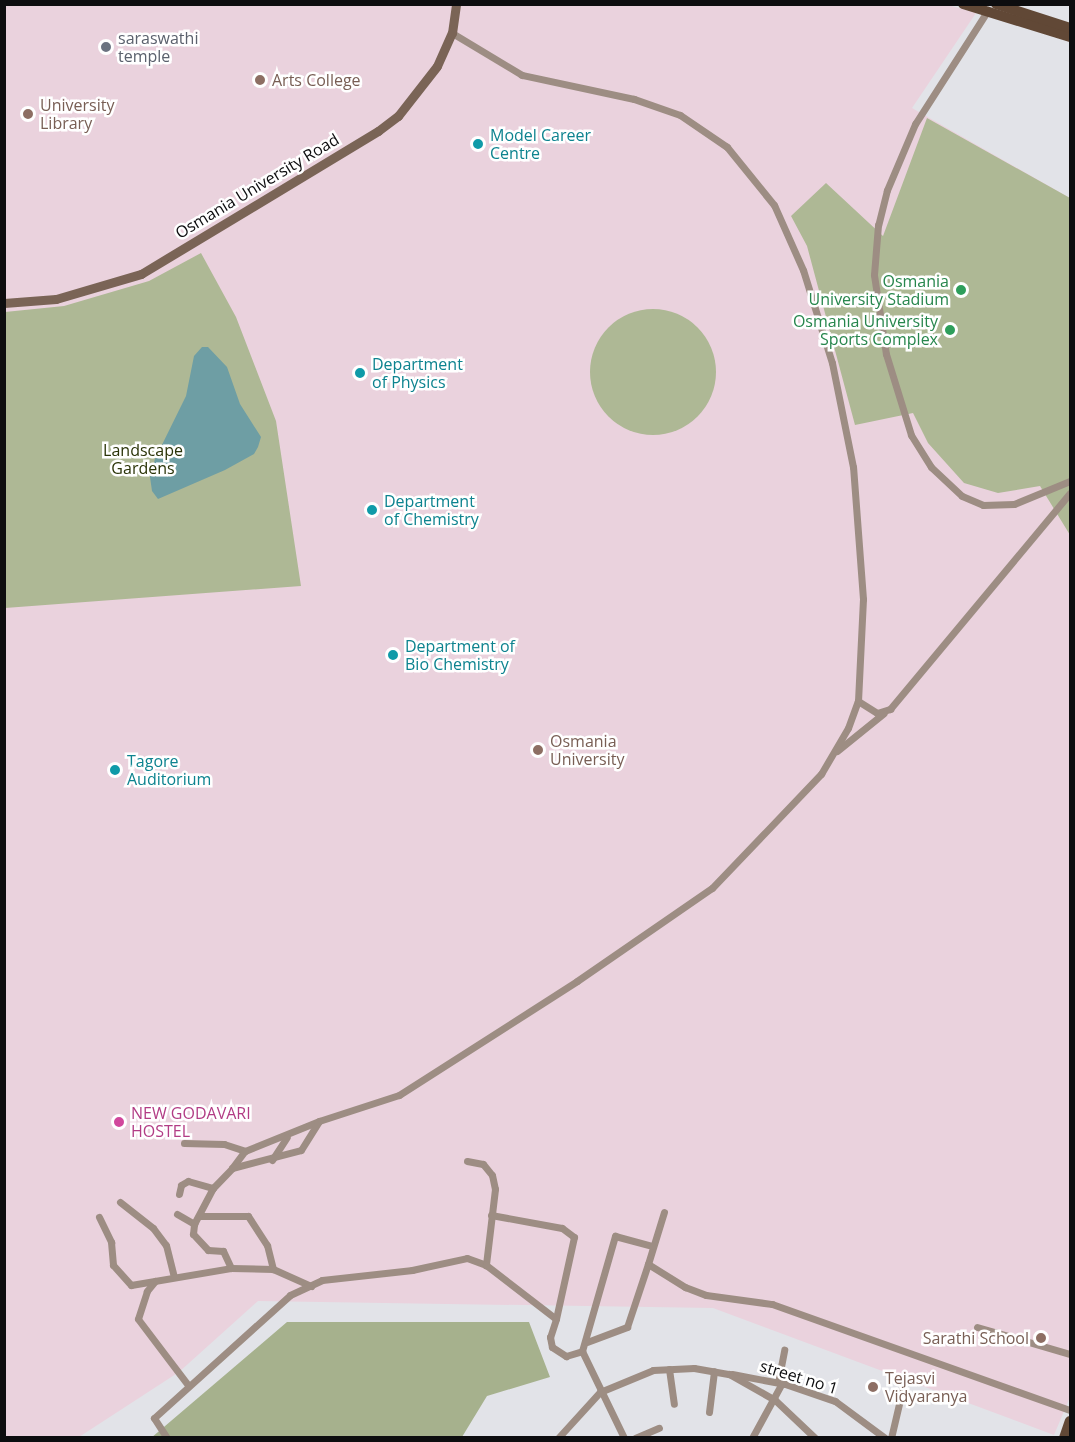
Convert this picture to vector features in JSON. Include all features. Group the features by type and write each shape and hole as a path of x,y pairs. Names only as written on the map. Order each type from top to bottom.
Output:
{"main road":[{"name":"Osmania University Road","path":"4,303 56,299 141,274 351,148 405,108 436,66 452,33 456,4"},
{"path":"963,4 989,8 1071,37"},
{"path":"996,4 1071,28"},
{"path":"1064,1437 1071,1421"}],"street":[{"path":"989,8 915,124 887,190 878,225 874,275 886,354 911,435 931,466 962,496 983,506 1014,504 1071,481"},
{"path":"452,33 522,75 634,99 678,115 727,147 774,205 803,270 829,354 853,467 863,600 858,701 835,753"},
{"path":"231,1268 223,1251 208,1250 200,1245 193,1234 194,1224 213,1188 248,1151 287,1137 319,1121 399,1095 683,911 712,888 792,807 835,753 884,713 1071,493"},
{"path":"858,701 866,709 884,713"},
{"path":"232,1168 271,1161 301,1150 319,1121"},
{"path":"271,1161 287,1137"},
{"path":"184,1143 224,1144 248,1151 256,1164"},
{"path":"467,1161 483,1164 492,1175 495,1189 486,1265"},
{"path":"179,1194 181,1185 188,1181 213,1188"},
{"path":"120,1202 153,1228 166,1245 174,1276"},
{"path":"587,1342 627,1327 664,1212"},
{"path":"177,1214 194,1224"},
{"path":"200,1216 248,1215 267,1245 273,1269"},
{"path":"491,1215 562,1228 574,1237 550,1337 552,1347 566,1356 582,1351 587,1342 615,1236 652,1246"},
{"path":"99,1217 111,1242 112,1265 120,1278 137,1286 157,1279 231,1268 273,1269 311,1286"},
{"path":"167,1437 154,1418 290,1295 322,1280 412,1270 467,1258 486,1265 556,1319"},
{"path":"648,1264 671,1280 706,1295 772,1304 1069,1409 1071,1400"},
{"path":"157,1279 147,1291 138,1319 188,1385"},
{"path":"977,1327 1071,1354"},
{"path":"752,1437 774,1400 780,1383 784,1350"},
{"path":"582,1351 600,1392 624,1437"},
{"path":"669,1369 674,1404"},
{"name":"street no 1","path":"600,1392 653,1370 714,1371 780,1383 836,1401 885,1437"},
{"path":"709,1412 714,1371"},
{"path":"729,1374 774,1400 815,1437"},
{"path":"891,1437 903,1387"},
{"path":"558,1437 600,1392"},
{"path":"635,1437 659,1428"}],"shaded area":[{"name":"Osmania University","path":"945,4 976,13 912,108 1070,198 1070,1397 1054,1435 713,1308 258,1301 179,1372 79,1437 5,1438 5,5"}],"green space":[{"name":"Osmania University Sports Complex","path":"927,118 1070,198 1070,535 1040,486 998,493 964,483 928,443 913,413 855,425 807,246 791,216 826,183 883,236"},
{"name":"Landscape Gardens","path":"201,253 236,317 276,421 301,586 5,608 5,312 64,306 149,281"},
{"path":"653,309 677,314 698,327 711,348 716,372 711,396 698,417 677,430 653,435 629,430 608,417 595,396 590,372 595,348 608,327 629,314"},
{"path":"287,1322 529,1322 550,1377 487,1396 462,1437 151,1438"}],"water":[{"path":"202,347 208,347 227,367 240,404 261,437 254,454 225,470 158,499 152,491 150,477 155,459 186,396 194,356"}],"place":[{"name":"saraswathi temple","path":"106,47"},
{"name":"Arts College","path":"260,80"},
{"name":"University Library","path":"28,114"},
{"name":"Model Career Centre","path":"478,144"},
{"name":"Osmania University Stadium","path":"961,290"},
{"name":"Osmania University Sports Complex","path":"950,330"},
{"name":"Department of Physics","path":"360,373"},
{"name":"Department of Chemistry","path":"372,510"},
{"name":"Department of Bio Chemistry","path":"393,655"},
{"name":"Osmania University","path":"538,750"},
{"name":"Tagore Auditorium","path":"115,770"},
{"name":"NEW GODAVARI HOSTEL","path":"119,1122"},
{"name":"Sarathi School","path":"1041,1338"},
{"name":"Tejasvi Vidyaranya","path":"873,1387"}]}
